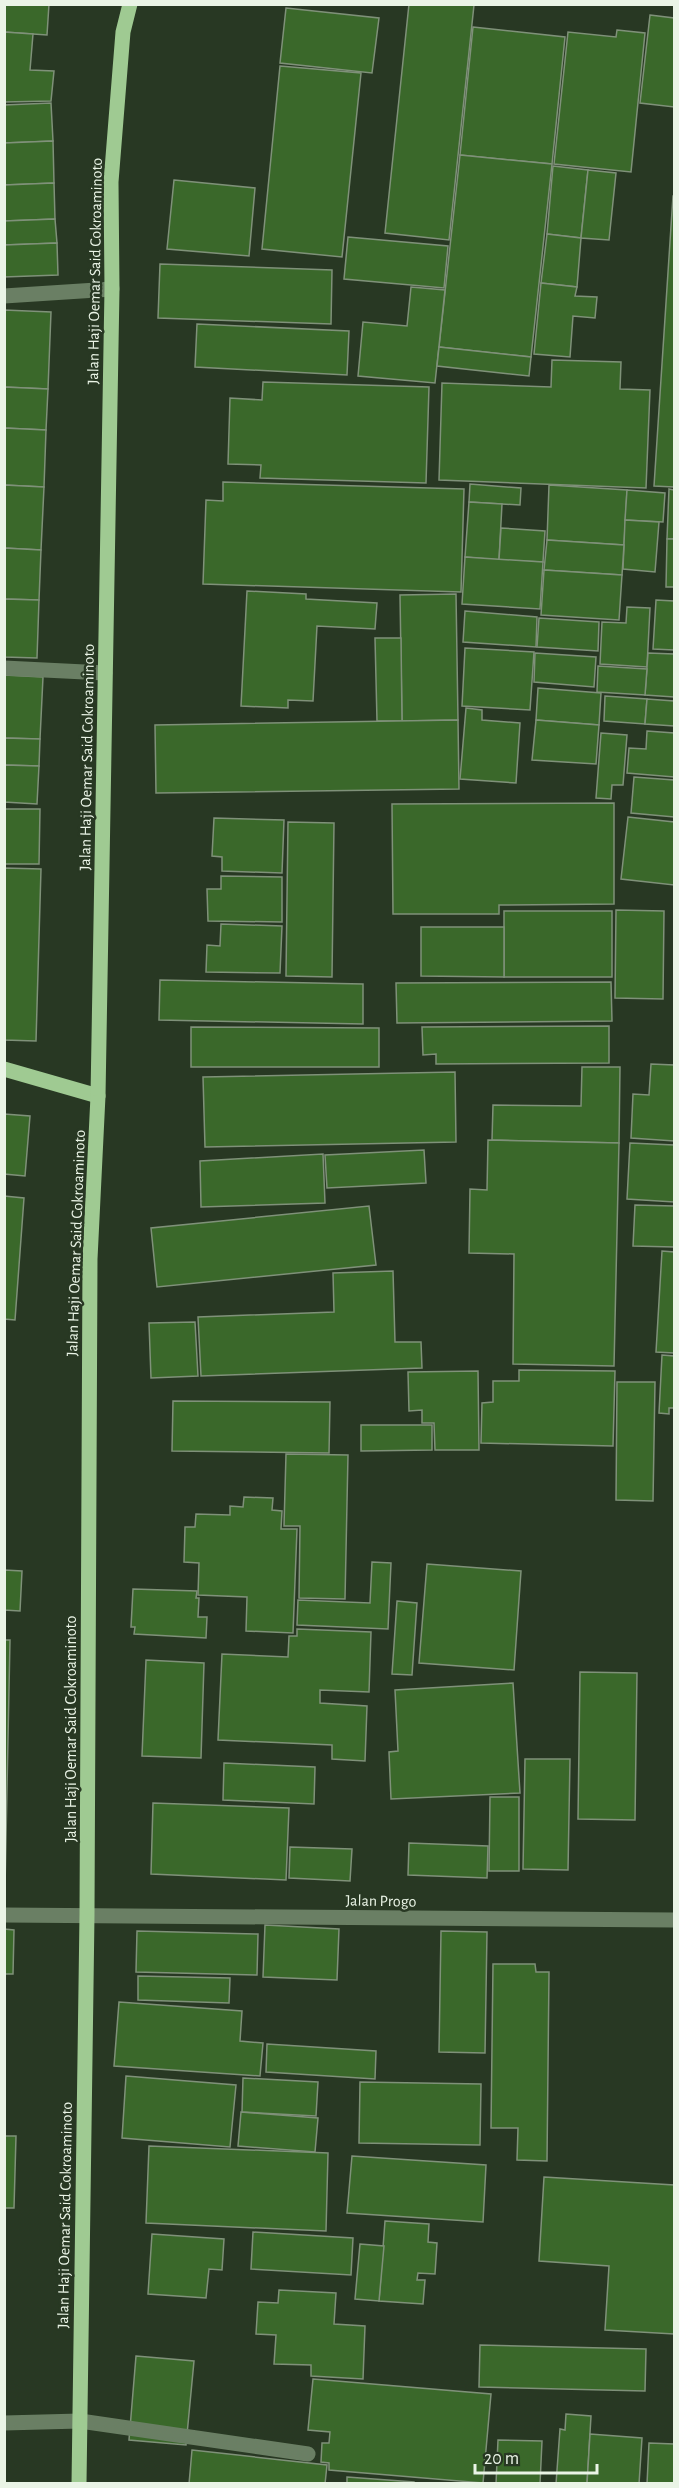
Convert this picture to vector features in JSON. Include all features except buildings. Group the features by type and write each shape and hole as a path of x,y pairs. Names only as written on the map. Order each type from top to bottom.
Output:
{"main road":[{"name":"Jalan Haji Oemar Said Cokroaminoto","path":"79,2484 87,1915 90,1259 98,1096 112,289 111,182 123,32 130,4"},
{"path":"4,1069 98,1096"}],"street":[{"path":"4,296 112,289"},
{"path":"4,668 105,673"},
{"name":"Jalan Progo","path":"4,1915 675,1920"},
{"path":"4,2423 80,2421 308,2454"}]}
